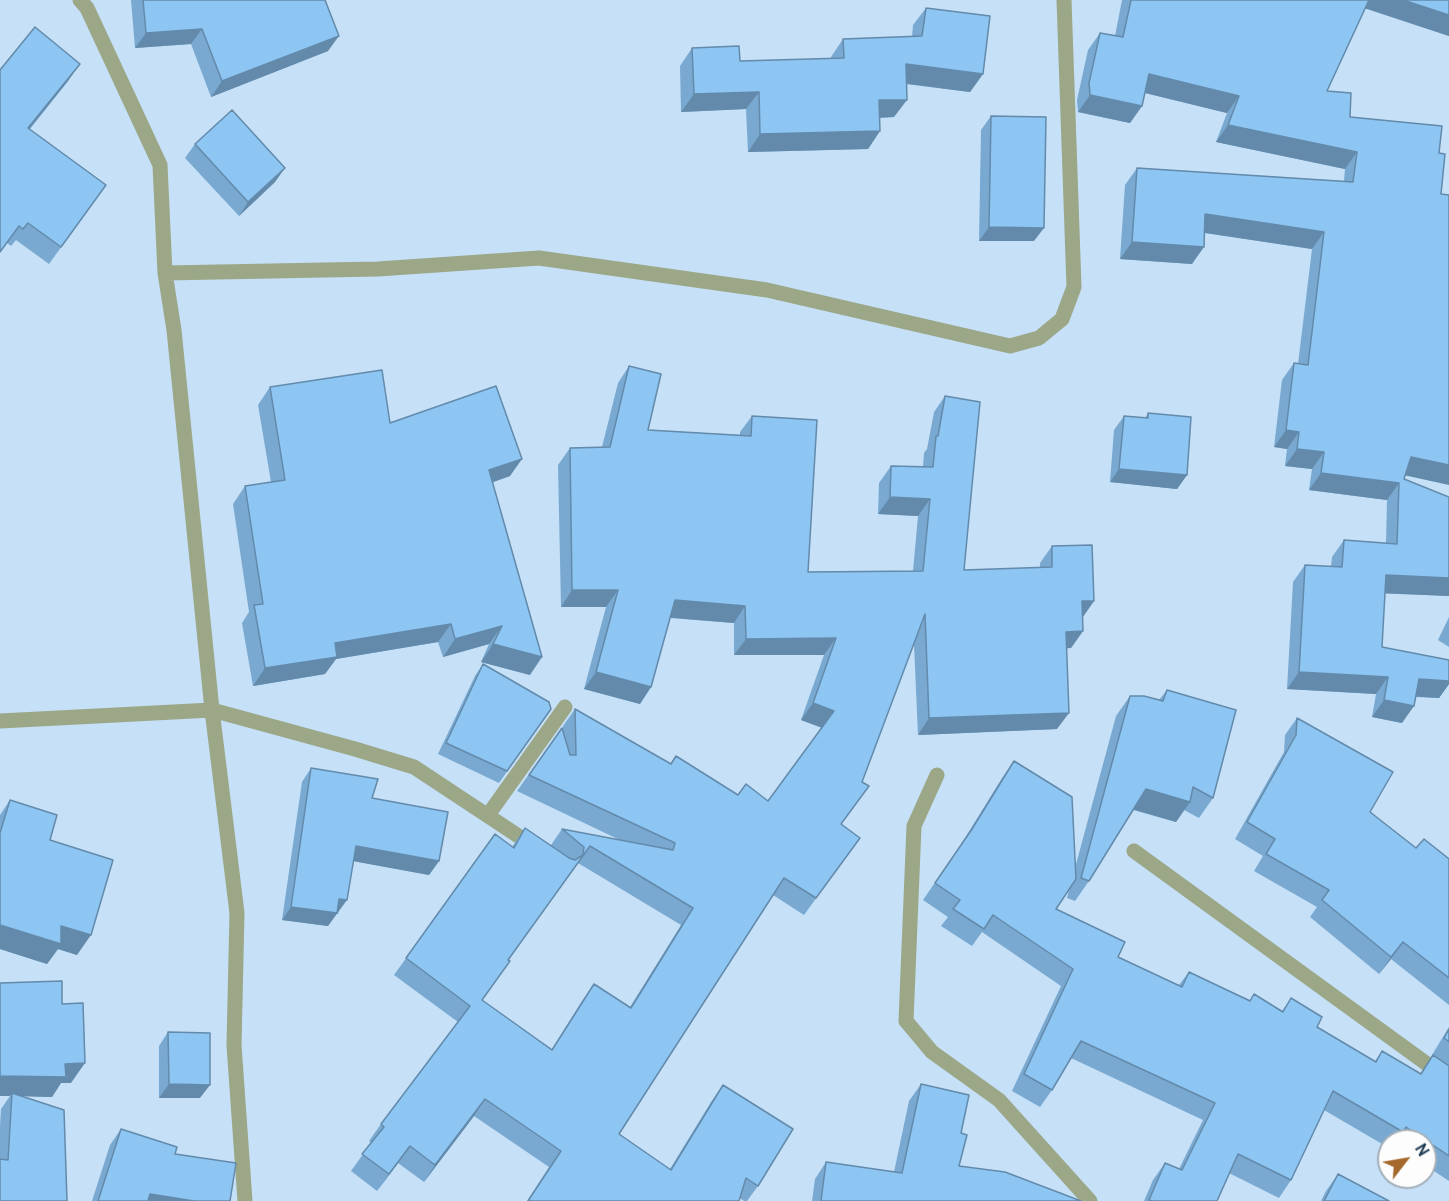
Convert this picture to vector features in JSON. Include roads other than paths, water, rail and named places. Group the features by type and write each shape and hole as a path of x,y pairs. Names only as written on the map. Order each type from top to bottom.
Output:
{"street":[{"path":"80,0 87,8 160,165 165,273 174,330 212,710 237,913 234,1045 245,1201"},
{"path":"165,273 378,269 539,258 767,290 1010,346 1039,338 1062,319 1074,287 1064,0"},
{"path":"488,815 565,706"},
{"path":"0,721 212,710 414,767 544,854"},
{"path":"937,775 914,826 906,1021 932,1052 999,1100 1090,1201"},
{"path":"1134,851 1449,1080"}]}
